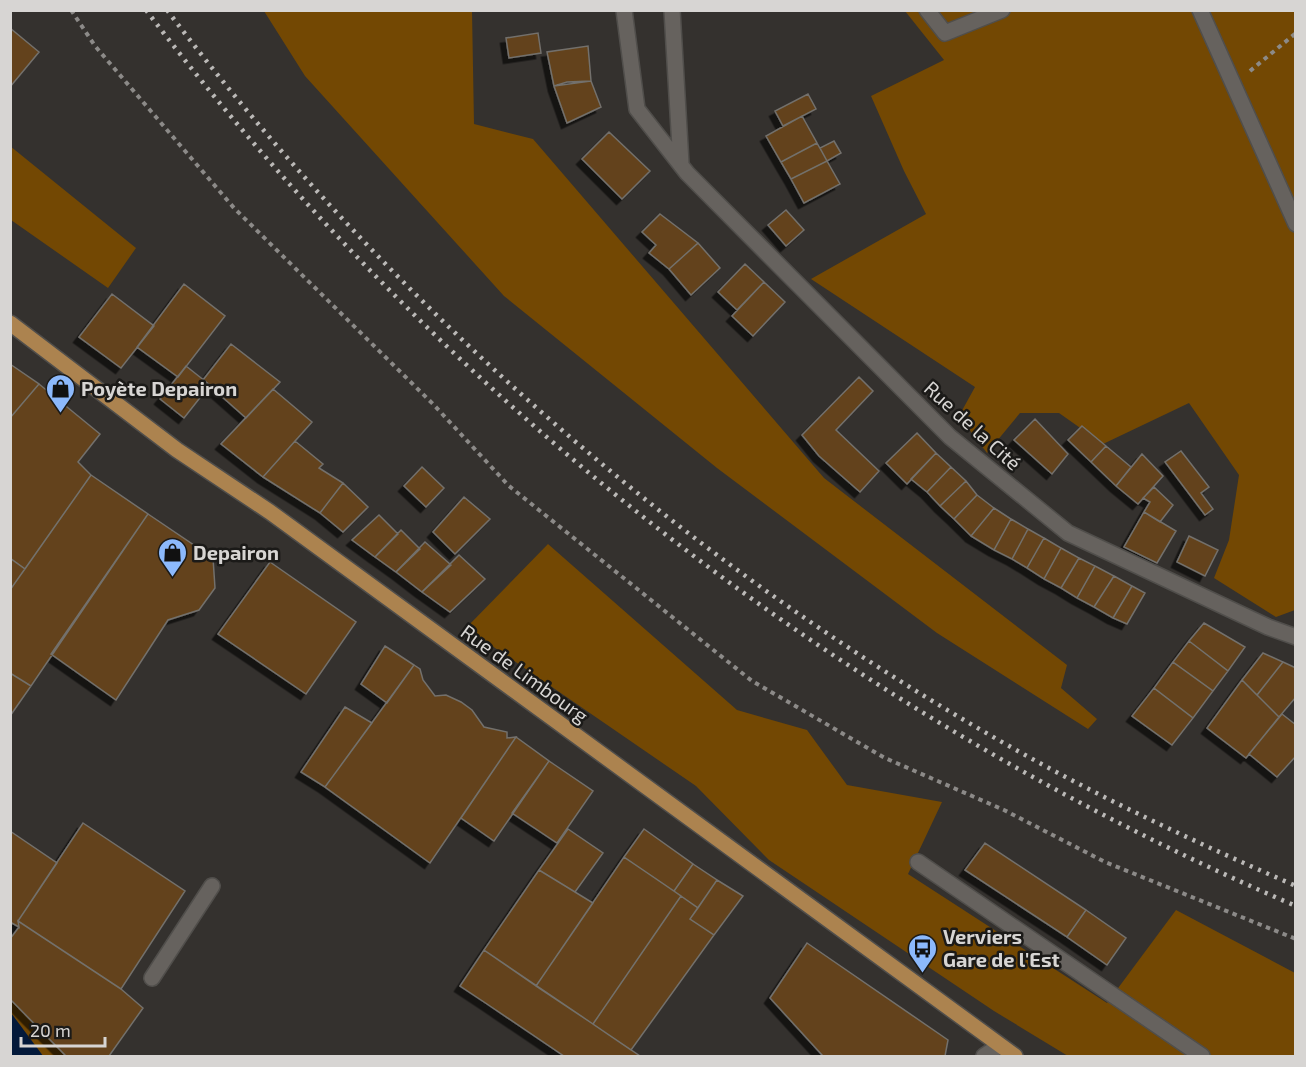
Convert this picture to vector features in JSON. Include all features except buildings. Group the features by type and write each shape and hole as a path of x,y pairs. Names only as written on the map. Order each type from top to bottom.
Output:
{"main road":[{"name":"Rue de Limbourg","path":"10,323 177,450 270,512 1015,1056"}],"street":[{"name":"Rue de la Cité","path":"624,10 637,109 681,164 950,436 1068,533 1268,627 1296,637"},
{"path":"672,10 681,164"},
{"path":"927,10 945,33 1002,10"},
{"path":"1200,10 1296,224"},
{"path":"918,862 1202,1056"},
{"path":"152,978 212,886"},
{"path":"984,1056 999,1046"}],"path":[{"path":"71,10 95,46 234,208 433,404 509,486 752,681 885,758 1004,810 1105,862 1296,939"},
{"path":"1233,85 1296,33"}],"shaded area":[{"path":"264,11 472,11 474,124 533,139 824,478 1067,665 1061,688 1097,719 1088,729 937,633 717,468 504,296 305,76"},
{"path":"905,11 1295,11 1295,610 1276,617 1214,578 1229,540 1239,475 1189,403 1103,444 1059,413 1020,413 987,453 959,416 975,387 811,279 926,214 871,96 944,60"},
{"path":"10,146 136,248 108,288 11,220"},
{"path":"548,544 737,710 807,730 847,785 942,802 908,874 1107,1003 1176,910 1295,973 1295,1056 1068,1056 994,1011 769,860 696,786 466,628"},
{"path":"11,999 66,1056 43,1056 11,1013"}],"water":[{"path":"11,1013 43,1056 11,1056"}],"railway":[{"path":"146,10 262,153 388,288 521,415 663,533 812,641 968,740 1129,828 1296,906"},
{"path":"167,10 257,123 354,231 458,336 567,435 682,528 800,615 922,695 1047,767 1108,799 1296,886"}],"place":[{"name":"Poyète Depairon","path":"60,414"},
{"name":"Depairon","path":"172,578"},
{"name":"Verviers Gare de l'Est","path":"922,974"}]}
